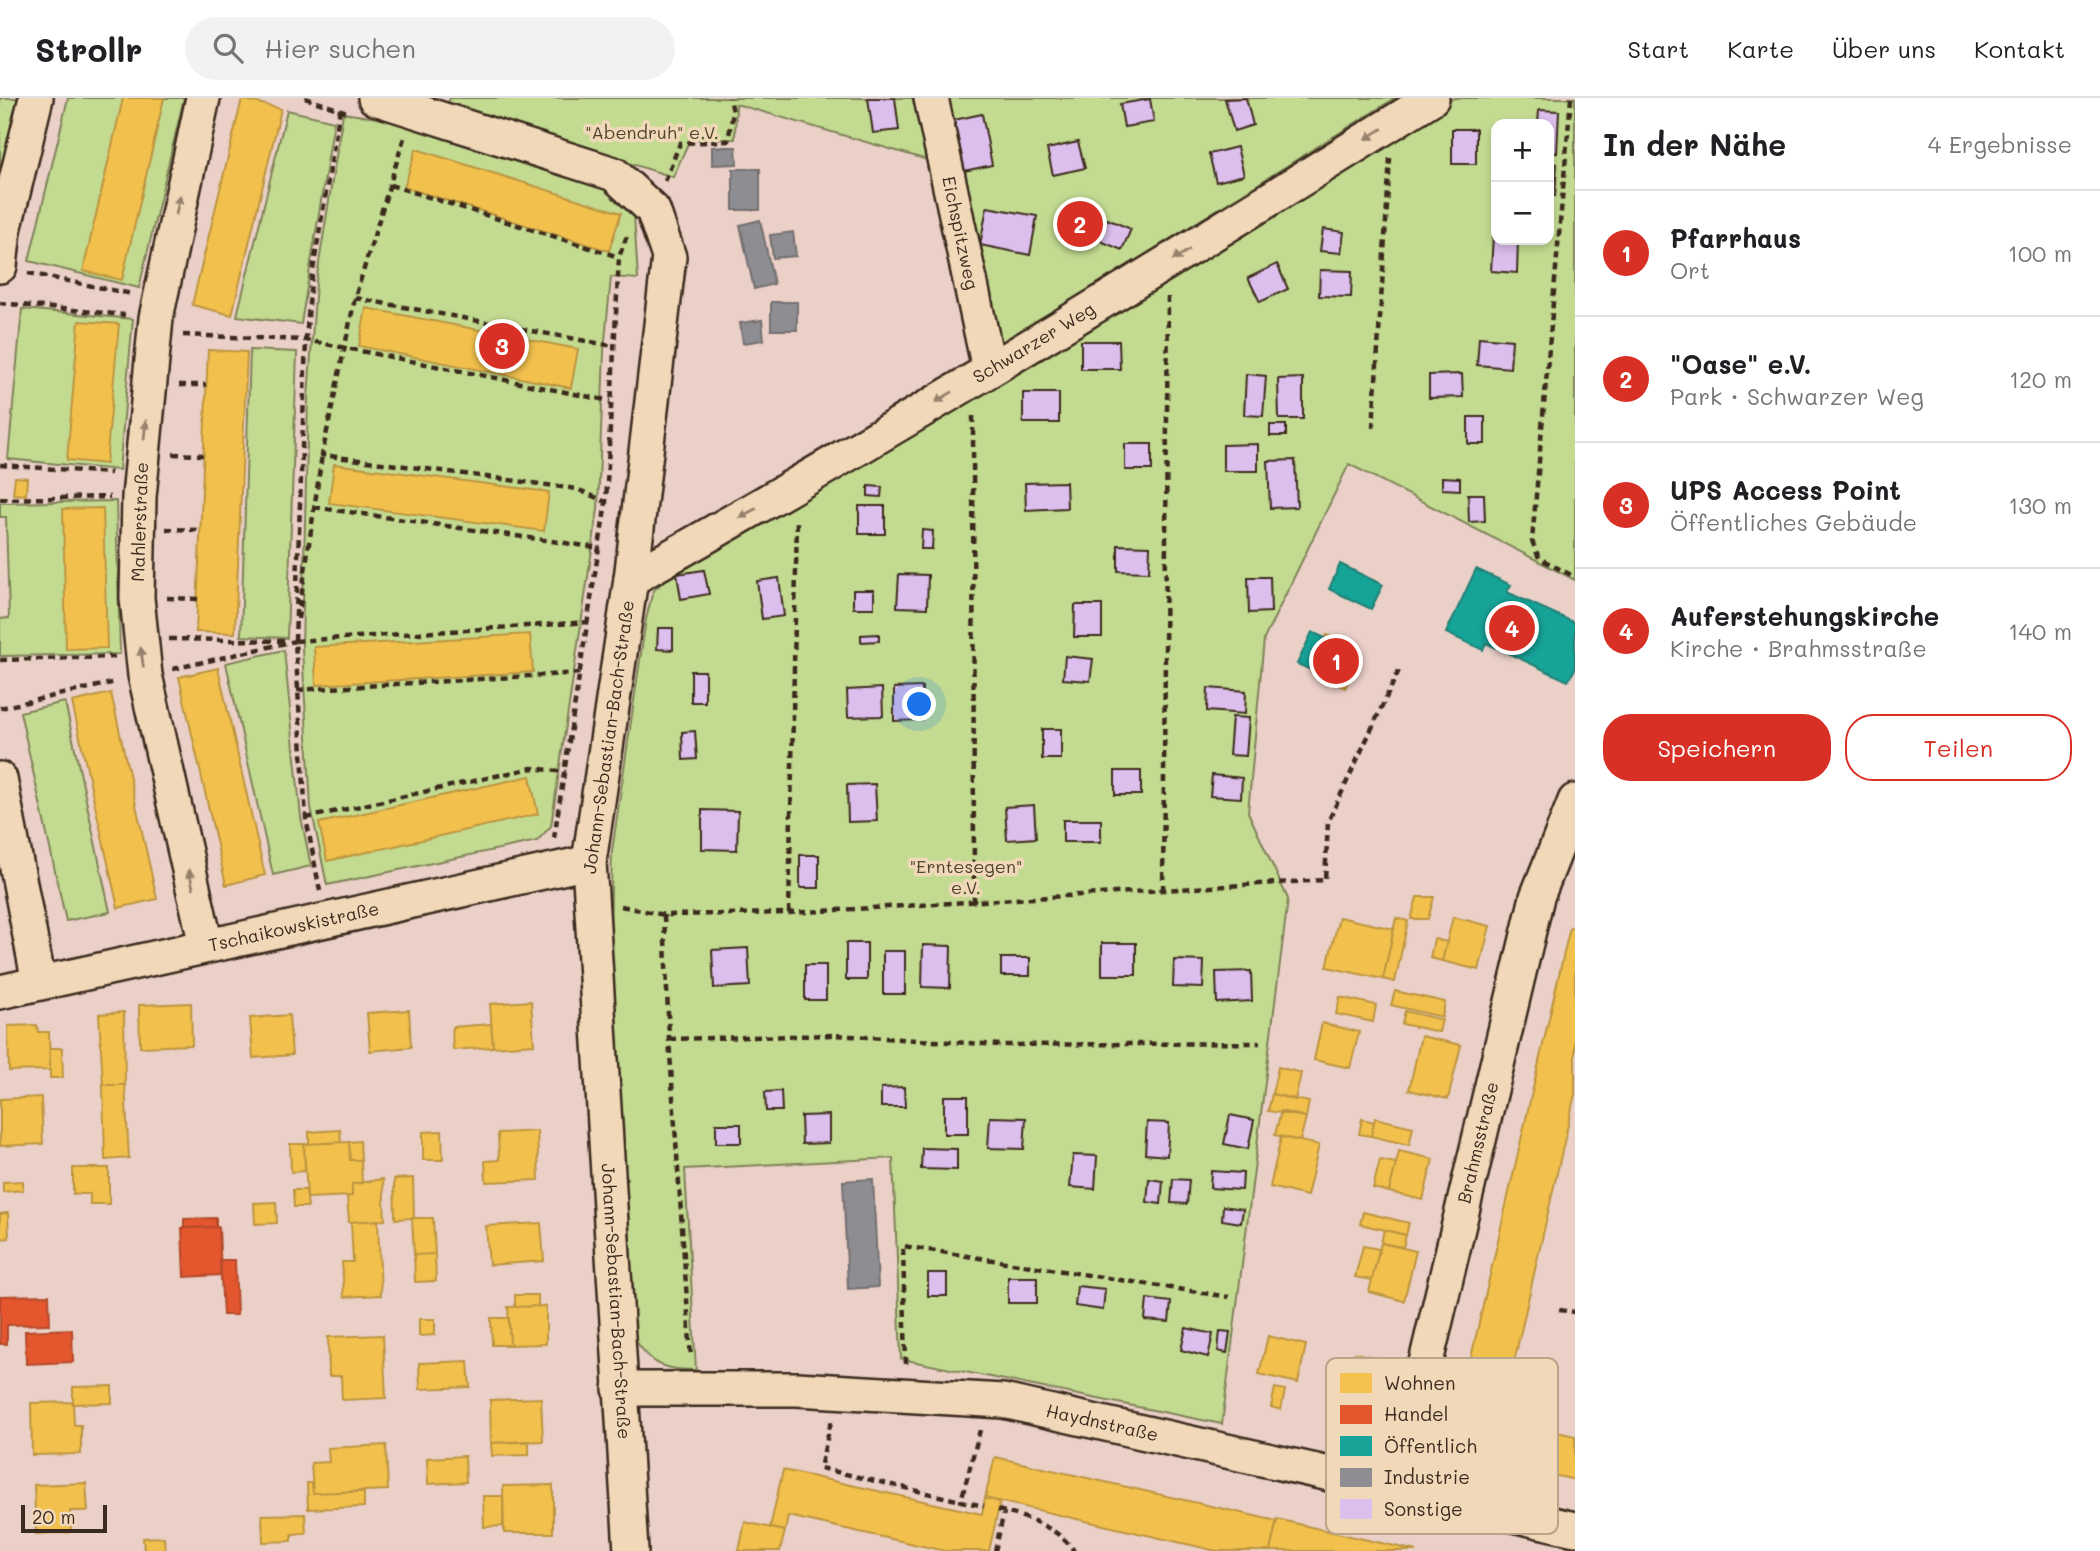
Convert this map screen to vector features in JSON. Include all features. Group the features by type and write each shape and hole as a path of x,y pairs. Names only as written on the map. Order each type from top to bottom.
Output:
{"street":[{"path":"13,269 2,230 36,98"},
{"name":"Mahlerstraße","path":"203,98 161,317 139,486 133,648 145,675 206,945"},
{"name":"Johann-Sebastian-Bach-Straße","path":"375,98 614,174 669,257 631,579 589,862 631,1551"},
{"name":"Eichspitzweg","path":"931,98 976,377"},
{"name":"Schwarzer Weg","path":"631,579 786,492 1163,266 1432,98"},
{"path":"0,779 39,983"},
{"name":"Brahmsstraße","path":"1427,1358 1537,897 1575,801"},
{"name":"Tschaikowskistraße","path":"0,992 589,862"},
{"name":"Haydnstraße","path":"620,1389 696,1388 906,1394 1003,1401 1326,1473"}],"path":[{"path":"305,98 340,109 312,282 306,340 295,641 306,818 321,896"},
{"path":"544,847 554,838 566,772 606,502 619,257 681,143 728,141 733,112 730,98"},
{"path":"1571,98 1532,541 1539,558 1575,577"},
{"path":"295,641 322,455 344,347 355,298 404,137"},
{"path":"1373,428 1390,160"},
{"path":"389,185 619,257"},
{"path":"13,269 161,317"},
{"path":"1163,891 1168,293"},
{"path":"355,298 613,346"},
{"path":"0,303 161,317 306,340 610,401"},
{"path":"974,902 973,405 976,377"},
{"path":"322,455 577,489 606,502"},
{"path":"0,465 139,486"},
{"path":"0,499 139,486"},
{"path":"786,492 797,513 789,913"},
{"path":"314,507 600,548"},
{"path":"0,660 133,648 295,641 589,622"},
{"path":"590,900 664,915 789,913 1325,880 1328,822 1400,668"},
{"path":"297,690 581,673"},
{"path":"306,818 532,768 566,772"},
{"path":"664,915 669,1039 690,1350 696,1388"},
{"path":"669,1039 834,1035 1001,1045 1260,1043"},
{"path":"906,1394 903,1247 1228,1297"},
{"path":"1559,1310 1575,1312"},
{"path":"832,1420 820,1468 984,1506"},
{"path":"961,1501 981,1426"},
{"path":"995,1551 1001,1511 1030,1519 1064,1537 1073,1551"}],"green space":[{"path":"0,98 19,98 0,178"},
{"path":"68,98 184,98 139,288 29,261"},
{"name":"\"Abendruh\" e.V.","path":"450,98 918,98 931,161 736,104 735,139 690,139 673,177 447,106"},
{"path":"939,98 1395,98 993,350"},
{"name":"\"Erntesegen\" e.V.","path":"1454,98 1575,98 1575,580 1349,464 1264,639 1248,812 1288,899 1222,1424 901,1359 893,1158 685,1169 696,1370 675,1369 653,1361 634,1338 610,934 612,851 646,619 653,591 675,571 1296,197"},
{"path":"287,110 334,121 301,324 237,316"},
{"path":"343,113 417,124 617,186 634,215 638,279 611,277 604,351 598,509 551,826 537,841 327,885 311,807 302,648 308,398 316,282"},
{"path":"22,309 133,319 119,470 8,459"},
{"path":"250,350 297,352 287,638 241,636"},
{"path":"116,501 120,654 0,656 0,619 9,618 6,517 0,517 0,503"},
{"path":"284,650 301,817 311,866 273,875 226,663"},
{"path":"65,702 110,912 66,921 20,712"}],"building: Wohnen":[{"path":"123,98 164,98 122,280 83,271"},
{"path":"242,99 281,109 232,315 192,305"},
{"path":"416,149 621,213 609,251 404,187"},
{"path":"366,308 578,349 571,388 359,346"},
{"path":"79,321 119,324 106,464 67,460"},
{"path":"208,350 247,352 235,633 196,632"},
{"path":"334,464 549,492 544,531 329,503"},
{"path":"15,477 27,478 26,495 13,494"},
{"path":"103,508 107,648 66,649 63,509"},
{"path":"530,634 533,672 316,685 314,647"},
{"path":"1327,635 1361,651 1345,688 1310,672"},
{"path":"218,668 265,875 226,885 179,677"},
{"path":"111,693 157,899 118,908 72,702"},
{"path":"530,776 538,814 327,861 319,823"},
{"path":"1417,897 1434,897 1428,919 1411,919"},
{"path":"1339,917 1394,929 1383,979 1327,967"},
{"path":"1453,917 1490,926 1479,970 1442,961"},
{"path":"1396,918 1408,921 1395,982 1383,979"},
{"path":"1570,927 1575,928 1575,1094 1515,1358 1471,1358"},
{"path":"1434,939 1447,942 1442,961 1430,958"},
{"path":"1395,991 1445,1002 1442,1017 1391,1005"},
{"path":"1340,997 1376,1005 1373,1022 1336,1014"},
{"path":"531,1001 534,1044 493,1047 490,1004"},
{"path":"191,1003 192,1045 140,1047 139,1005"},
{"path":"409,1010 411,1047 370,1051 367,1013"},
{"path":"1405,1011 1442,1020 1439,1032 1402,1024"},
{"path":"124,1012 125,1085 103,1085 99,1014"},
{"path":"289,1015 292,1055 253,1058 250,1018"},
{"path":"1322,1023 1359,1032 1350,1068 1314,1060"},
{"path":"491,1024 493,1047 453,1050 452,1027"},
{"path":"37,1025 38,1032 49,1032 50,1070 9,1071 8,1026"},
{"path":"1421,1036 1461,1045 1448,1099 1409,1090"},
{"path":"50,1048 62,1048 63,1078 50,1078"},
{"path":"1278,1067 1301,1073 1295,1100 1272,1094"},
{"path":"103,1085 125,1085 129,1158 105,1160"},
{"path":"1272,1094 1309,1102 1306,1117 1268,1111"},
{"path":"41,1097 43,1144 0,1146 0,1099"},
{"path":"1281,1111 1306,1117 1300,1141 1275,1135"},
{"path":"1375,1118 1413,1127 1409,1145 1371,1136"},
{"path":"1362,1119 1374,1122 1371,1136 1359,1134"},
{"path":"340,1130 341,1142 309,1144 309,1132"},
{"path":"442,1131 443,1160 423,1160 423,1132"},
{"path":"537,1131 539,1180 486,1182 485,1161 499,1160 498,1133"},
{"path":"1281,1137 1319,1145 1307,1196 1270,1187"},
{"path":"360,1141 361,1160 350,1160 349,1142"},
{"path":"349,1142 350,1160 361,1160 362,1183 352,1184 352,1196 307,1198 304,1144"},
{"path":"290,1144 304,1144 305,1171 291,1172"},
{"path":"1399,1151 1433,1159 1423,1200 1389,1192"},
{"path":"1380,1160 1396,1163 1389,1192 1373,1188"},
{"path":"73,1168 109,1168 109,1204 90,1204 90,1194 73,1194"},
{"path":"413,1178 414,1218 395,1219 394,1179"},
{"path":"383,1179 385,1220 349,1222 347,1196 352,1196 352,1184"},
{"path":"23,1181 23,1190 3,1192 3,1182"},
{"path":"293,1190 306,1190 308,1207 294,1207"},
{"path":"276,1202 277,1223 255,1224 254,1203"},
{"path":"1363,1212 1409,1223 1406,1235 1360,1224"},
{"path":"8,1213 9,1238 0,1239 0,1214"},
{"path":"412,1218 433,1218 435,1254 414,1255"},
{"path":"378,1220 381,1295 344,1297 342,1262 353,1262 351,1222"},
{"path":"541,1223 544,1261 489,1265 486,1226"},
{"path":"1384,1230 1406,1235 1403,1247 1381,1243"},
{"path":"1381,1243 1416,1251 1404,1301 1369,1292"},
{"path":"1363,1246 1379,1249 1372,1280 1355,1277"},
{"path":"435,1254 436,1281 415,1282 414,1255"},
{"path":"515,1295 538,1295 538,1306 515,1307"},
{"path":"546,1306 546,1344 510,1345 508,1307"},
{"path":"491,1318 509,1318 510,1345 492,1345"},
{"path":"419,1319 435,1319 435,1335 419,1336"},
{"path":"383,1335 386,1398 342,1400 341,1376 329,1376 328,1337"},
{"path":"1268,1336 1306,1345 1298,1383 1259,1374"},
{"path":"1355,1353 1378,1358 1354,1358"},
{"path":"468,1361 470,1387 420,1389 419,1363"},
{"path":"112,1386 112,1403 73,1404 73,1387"},
{"path":"1275,1388 1285,1390 1281,1410 1271,1407"},
{"path":"541,1398 543,1441 491,1443 490,1400"},
{"path":"73,1402 74,1425 81,1425 81,1454 32,1455 31,1403"},
{"path":"1558,1432 1575,1436 1575,1480 1558,1476"},
{"path":"529,1441 529,1455 492,1456 491,1443"},
{"path":"386,1445 388,1490 313,1493 311,1463 329,1462 328,1448"},
{"path":"465,1456 466,1482 428,1484 427,1458"},
{"path":"995,1457 1277,1521 1270,1551 1217,1551 985,1498"},
{"path":"783,1470 982,1514 985,1498 1000,1502 989,1551 945,1551 788,1516 785,1531 770,1528"},
{"path":"86,1483 88,1511 70,1511 71,1532 36,1534 34,1485"},
{"path":"307,1483 312,1483 313,1493 364,1491 364,1507 308,1509"},
{"path":"553,1485 553,1533 504,1533 503,1486"},
{"path":"483,1496 503,1496 503,1526 484,1527"},
{"path":"305,1514 306,1533 292,1534 292,1541 263,1542 262,1515"},
{"path":"1277,1519 1326,1531 1326,1534 1341,1534 1417,1551 1270,1551"},
{"path":"745,1522 785,1531 780,1551 739,1551"},
{"path":"164,1537 165,1551 144,1551 143,1538"}],"building: Handel":[{"path":"216,1218 216,1227 184,1228 184,1219"},
{"path":"219,1227 221,1275 184,1277 182,1228"},
{"path":"220,1260 235,1260 237,1315 223,1315"},
{"path":"49,1295 50,1324 7,1325 7,1344 0,1344 0,1296"},
{"path":"72,1329 73,1362 26,1364 25,1331"}],"building: Öffentlich":[{"path":"1340,564 1383,585 1371,609 1329,589"},
{"path":"1476,569 1511,585 1507,592 1575,623 1575,669 1568,681 1486,643 1483,650 1446,633"},
{"path":"1312,632 1325,638 1311,670 1297,664"}],"building: Industrie":[{"path":"712,147 736,147 737,164 712,165"},
{"path":"733,169 760,169 760,210 733,210"},
{"path":"760,220 774,284 754,289 740,225"},
{"path":"793,232 796,256 773,258 770,235"},
{"path":"771,302 797,302 797,330 771,330"},
{"path":"762,320 764,340 743,343 740,323"},
{"path":"873,1179 878,1287 848,1289 843,1181"}],"building: Sonstige":[{"path":"868,98 895,98 899,130 873,133"},
{"path":"1246,98 1253,125 1234,131 1225,99"},
{"path":"1150,99 1154,122 1124,127 1120,104"},
{"path":"1539,110 1559,111 1557,153 1554,153 1554,119 1538,119"},
{"path":"982,114 992,165 964,171 954,120"},
{"path":"1452,129 1476,129 1476,164 1452,164"},
{"path":"1078,142 1085,168 1053,175 1047,149"},
{"path":"1237,147 1244,175 1216,182 1209,154"},
{"path":"1554,164 1557,164 1554,196"},
{"path":"987,207 1037,216 1030,255 980,245"},
{"path":"1107,219 1131,229 1122,250 1098,240"},
{"path":"1323,229 1344,232 1341,253 1320,251"},
{"path":"1492,245 1518,245 1517,273 1491,271"},
{"path":"1277,264 1288,289 1260,302 1248,278"},
{"path":"1320,270 1352,271 1351,297 1319,296"},
{"path":"1479,337 1512,340 1510,368 1477,365"},
{"path":"1081,341 1119,341 1120,369 1081,369"},
{"path":"1246,374 1266,376 1263,416 1244,415"},
{"path":"1462,374 1463,397 1429,398 1429,375"},
{"path":"1303,378 1303,419 1279,419 1278,379"},
{"path":"1023,393 1059,393 1059,423 1023,423"},
{"path":"1468,417 1485,417 1485,444 1468,444"},
{"path":"1270,425 1286,425 1286,436 1270,436"},
{"path":"1125,444 1152,444 1152,470 1125,470"},
{"path":"1258,444 1258,471 1223,471 1223,445"},
{"path":"1295,460 1297,507 1270,508 1268,461"},
{"path":"1442,477 1460,478 1460,490 1442,489"},
{"path":"1066,482 1067,508 1026,510 1025,483"},
{"path":"868,486 882,487 881,497 868,496"},
{"path":"1468,494 1484,494 1485,521 1469,522"},
{"path":"859,506 885,506 885,534 859,534"},
{"path":"922,530 933,531 932,549 921,549"},
{"path":"1118,545 1150,546 1149,572 1118,571"},
{"path":"704,570 709,594 681,599 677,574"},
{"path":"899,574 928,575 927,608 897,607"},
{"path":"1248,577 1270,577 1271,612 1249,613"},
{"path":"779,578 784,616 762,619 757,581"},
{"path":"853,590 874,590 874,608 853,608"},
{"path":"1075,605 1102,605 1102,637 1074,637"},
{"path":"658,628 673,628 673,650 657,649"},
{"path":"879,634 879,641 861,642 861,635"},
{"path":"1065,656 1093,659 1090,681 1063,679"},
{"path":"691,671 705,671 705,702 691,702"},
{"path":"922,687 922,720 894,721 894,688"},
{"path":"882,688 883,716 848,717 847,690"},
{"path":"1208,688 1246,691 1245,714 1207,711"},
{"path":"1232,717 1249,718 1246,756 1229,755"},
{"path":"1042,729 1061,729 1061,759 1042,759"},
{"path":"695,731 697,759 683,760 682,732"},
{"path":"1115,771 1141,771 1141,795 1115,795"},
{"path":"1212,775 1242,778 1241,798 1210,796"},
{"path":"875,784 877,821 848,822 847,785"},
{"path":"1034,805 1036,838 1007,840 1005,807"},
{"path":"702,810 738,811 737,850 702,849"},
{"path":"1063,820 1101,820 1101,842 1063,842"},
{"path":"800,855 819,855 819,888 800,888"},
{"path":"846,943 867,943 867,980 846,980"},
{"path":"1102,943 1136,943 1136,975 1102,975"},
{"path":"923,945 951,946 950,988 922,987"},
{"path":"748,948 750,986 714,988 712,950"},
{"path":"883,951 905,951 905,994 883,994"},
{"path":"1001,958 1030,958 1030,976 1001,976"},
{"path":"1174,960 1204,961 1203,988 1173,987"},
{"path":"805,965 826,965 826,1000 805,1000"},
{"path":"1251,971 1252,1001 1217,1003 1216,972"},
{"path":"904,1087 905,1107 881,1107 881,1088"},
{"path":"781,1091 782,1111 766,1111 765,1092"},
{"path":"944,1096 968,1096 968,1134 944,1134"},
{"path":"829,1115 829,1143 802,1144 801,1116"},
{"path":"1230,1115 1254,1120 1248,1149 1224,1144"},
{"path":"990,1117 1026,1118 1024,1149 988,1148"},
{"path":"1147,1122 1169,1123 1167,1156 1145,1154"},
{"path":"716,1124 741,1124 741,1143 716,1143"},
{"path":"922,1148 957,1149 957,1170 921,1169"},
{"path":"1073,1155 1097,1156 1095,1189 1070,1187"},
{"path":"1211,1171 1243,1173 1242,1190 1210,1188"},
{"path":"1149,1179 1163,1181 1161,1204 1147,1202"},
{"path":"1173,1179 1189,1180 1187,1204 1171,1203"},
{"path":"1223,1206 1243,1209 1241,1223 1222,1220"},
{"path":"928,1273 947,1273 947,1296 928,1296"},
{"path":"1008,1277 1037,1277 1037,1303 1008,1303"},
{"path":"1077,1286 1105,1289 1103,1310 1075,1306"},
{"path":"1147,1299 1171,1302 1169,1322 1145,1320"},
{"path":"1186,1328 1213,1334 1208,1357 1181,1350"},
{"path":"1220,1331 1230,1332 1227,1353 1218,1351"}],"place":[{"name":"\"Oase\" e.V.","path":"1080,224"},
{"name":"UPS Access Point","path":"502,346"},
{"name":"Auferstehungskirche","path":"1512,628"},
{"name":"Pfarrhaus","path":"1336,661"}]}
